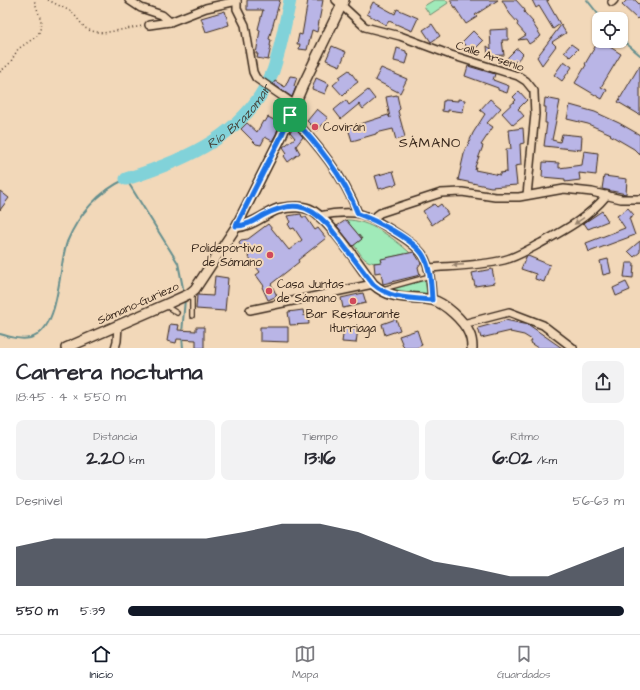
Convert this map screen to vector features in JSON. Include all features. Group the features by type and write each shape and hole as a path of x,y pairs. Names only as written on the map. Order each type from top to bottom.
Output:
{"street":[{"path":"129,0 141,8 162,15 170,22"},
{"path":"149,25 170,22 206,8 238,1 237,9 245,25 253,72 256,78 261,83 295,105"},
{"name":"Sámano-Guriezo","path":"66,348 187,295 200,283 236,226 281,137 341,2"},
{"name":"Calle Arsenio","path":"341,2 365,28 400,36 526,80 534,91 535,114 527,195"},
{"path":"290,115 324,153 351,197 358,214"},
{"path":"372,219 380,213 441,193 462,192 495,197 519,197 564,189 579,190 621,199 640,199"},
{"path":"428,268 492,262 505,260 515,256 567,229 586,216 600,204 607,195"},
{"path":"236,226 248,224 271,212 288,207 298,206 307,208 319,216 340,240 376,287 390,295 432,300 447,308 469,332 472,348"},
{"path":"319,216 340,213 358,214 372,219 408,241 422,254 428,268 432,300"},
{"path":"250,310 376,287"},
{"path":"463,324 509,312 543,325 573,348"},
{"path":"115,348 118,326"}],"lane":[{"path":"376,287 430,276"},
{"path":"187,295 192,316"},
{"path":"167,304 169,308 177,313"}],"path":[{"path":"0,72 10,63 18,49 37,36 40,31 41,20 34,0"},
{"path":"48,0 72,12 82,24 91,31 103,32 149,25"}],"green space":[{"path":"434,0 446,0 448,3 430,15 424,6"},
{"path":"346,220 372,226 389,236 410,253 382,259 382,262 376,263 368,261 362,256 354,245 362,239"},
{"path":"423,280 425,281 426,294 394,292 391,290 393,288"}],"building":[{"path":"247,0 280,0 269,39 271,40 271,46 268,60 257,58 258,54 256,54 260,30 258,29 263,10 247,10"},
{"path":"308,0 323,0 317,32 312,30 307,50 299,49 300,44 297,44 299,34 302,35"},
{"path":"450,0 498,0 475,15 477,17 466,24"},
{"path":"502,0 516,0 525,10 524,12 533,22 541,36 529,44 526,39 518,40 526,35 517,25 518,23 510,14"},
{"path":"532,0 549,0 547,1 560,24 553,29 539,6 536,8"},
{"path":"627,0 635,0 640,5 640,16 637,19 622,5"},
{"path":"373,2 395,14 397,9 418,18 412,31 389,21 386,25 367,14"},
{"path":"225,11 229,25 206,32 201,18"},
{"path":"432,24 440,36 431,42 423,30"},
{"path":"561,25 566,33 552,42 556,46 542,65 537,57"},
{"path":"508,29 508,40 502,40 504,55 488,56 487,46 491,49 490,30"},
{"path":"473,31 483,41 472,52 462,42"},
{"path":"571,44 578,49 570,57 564,52"},
{"path":"332,46 346,52 340,66 326,60"},
{"path":"397,48 406,51 406,53 409,54 406,64 394,61"},
{"path":"594,48 612,48 621,54 601,87 607,90 602,99 575,83 586,65 585,64"},
{"path":"516,49 523,54 513,65 507,58"},
{"path":"564,61 572,67 562,81 554,75"},
{"path":"640,65 640,115 618,102"},
{"path":"468,66 495,74 493,80 509,86 507,93 498,90 498,88 465,76"},
{"path":"381,68 407,79 400,93 375,80"},
{"path":"349,70 358,82 346,91 347,92 343,96 333,85 340,79 339,77"},
{"path":"290,76 297,77 294,86 296,87 292,97 273,84 275,81 285,87"},
{"path":"316,78 329,84 325,94 312,89"},
{"path":"368,90 375,99 363,109 359,104 341,119 334,110 346,100 349,105"},
{"path":"519,91 527,100 518,109 524,116 513,125 502,113 516,100 513,97"},
{"path":"397,95 400,109 398,111 405,137 396,140 393,129 352,141 348,128 388,115 390,118 386,97"},
{"path":"545,98 560,101 552,140 560,142 562,134 582,136 581,150 544,146 547,123 545,123"},
{"path":"458,99 465,100 463,112 448,110 448,112 442,111 443,101 458,101"},
{"path":"490,99 501,108 487,123 493,127 481,145 483,146 475,170 500,175 500,173 507,172 506,149 511,149 509,130 523,128 524,143 520,144 521,165 515,166 517,185 491,187 458,180 464,154 473,133 485,114 480,110"},
{"path":"570,105 595,112 640,135 640,155 634,149 610,135 611,134 588,124 567,119"},
{"path":"317,109 328,118 317,131 307,121"},
{"path":"268,117 280,123 272,141 265,137 261,145 256,144 241,129 247,123 257,132 263,121 265,122"},
{"path":"294,126 303,137 296,146 300,153 288,162 284,156 287,153 283,147 295,138 290,132"},
{"path":"584,151 598,153 596,175 579,173 580,180 565,182 565,179 542,177 543,162 559,163 559,168 582,165"},
{"path":"393,171 397,184 379,189 375,176"},
{"path":"604,176 627,179 626,194 602,189"},
{"path":"0,191 9,198 0,210"},
{"path":"434,204 437,207 441,204 448,214 432,225 423,211"},
{"path":"628,208 634,215 629,218 635,235 589,252 586,243 625,228 617,216"},
{"path":"602,211 608,221 588,229 584,223"},
{"name":"Polideportivo de Sámano","path":"301,214 302,217 306,217 315,230 318,228 326,238 271,284 277,296 268,300 262,287 264,286 256,275 260,272 239,242 241,240 248,239 268,224 289,250 302,240 294,228 291,229 288,224 290,222 287,216"},
{"path":"346,220 362,239 353,246 337,226"},
{"path":"640,241 640,252 634,257 628,251"},
{"path":"414,252 421,263 418,267 420,275 383,284 381,272 375,273 374,263 382,262 381,259"},
{"path":"528,256 550,265 544,282 535,279 536,274 521,269 526,257"},
{"path":"608,259 611,273 603,275 600,261"},
{"path":"626,263 634,263 633,278 624,277"},
{"path":"492,269 495,283 475,286 472,273"},
{"path":"215,276 228,278 225,311 196,309 197,295 213,296"},
{"path":"626,282 630,290 616,296 613,288"},
{"name":"Bar Restaurante Iturriaga","path":"363,293 366,303 343,308 341,298"},
{"path":"303,310 304,316 308,315 309,324 290,325 288,312"},
{"path":"396,319 400,330 385,335 382,324"},
{"path":"505,320 529,325 562,348 538,348 530,343 532,340 524,335 510,332 511,331 481,338 478,328"},
{"path":"170,324 179,325 178,330 196,331 196,327 204,327 204,348 196,348 196,340 177,339 176,343 167,341"},
{"path":"260,327 288,327 288,342 260,341"},
{"path":"344,328 358,329 356,343 342,342"},
{"path":"417,330 422,345 416,348 404,348 399,336"}],"waterway":[{"name":"Río Brazomar","path":"126,179 171,163 213,142 248,112 262,93 273,71 281,45 290,0"},
{"path":"587,0 596,12"},
{"path":"628,45 640,55"},
{"path":"0,334 22,339 30,338 40,333 48,323 53,311 64,253 67,242 77,222 98,197 116,184 126,179 178,263 184,293"},
{"path":"182,333 185,299"},
{"path":"182,337 183,348"}],"place":[{"name":"Covirán","path":"315,127"},
{"name":"Polideportivo de Sámano","path":"270,255"},
{"name":"Casa Juntas de Sámano","path":"269,291"},
{"name":"Bar Restaurante Iturriaga","path":"353,301"}],"district":[{"name":"SÁMANO","path":"430,142"}],"route":[{"path":"290,115 324,153 341,179 358,214 372,219 386,227 408,241 422,254 430,276 432,300 399,297 390,295 380,290 373,284 328,225 319,216 307,208 298,206 279,209 248,224 236,226 281,137 290,115"}]}
